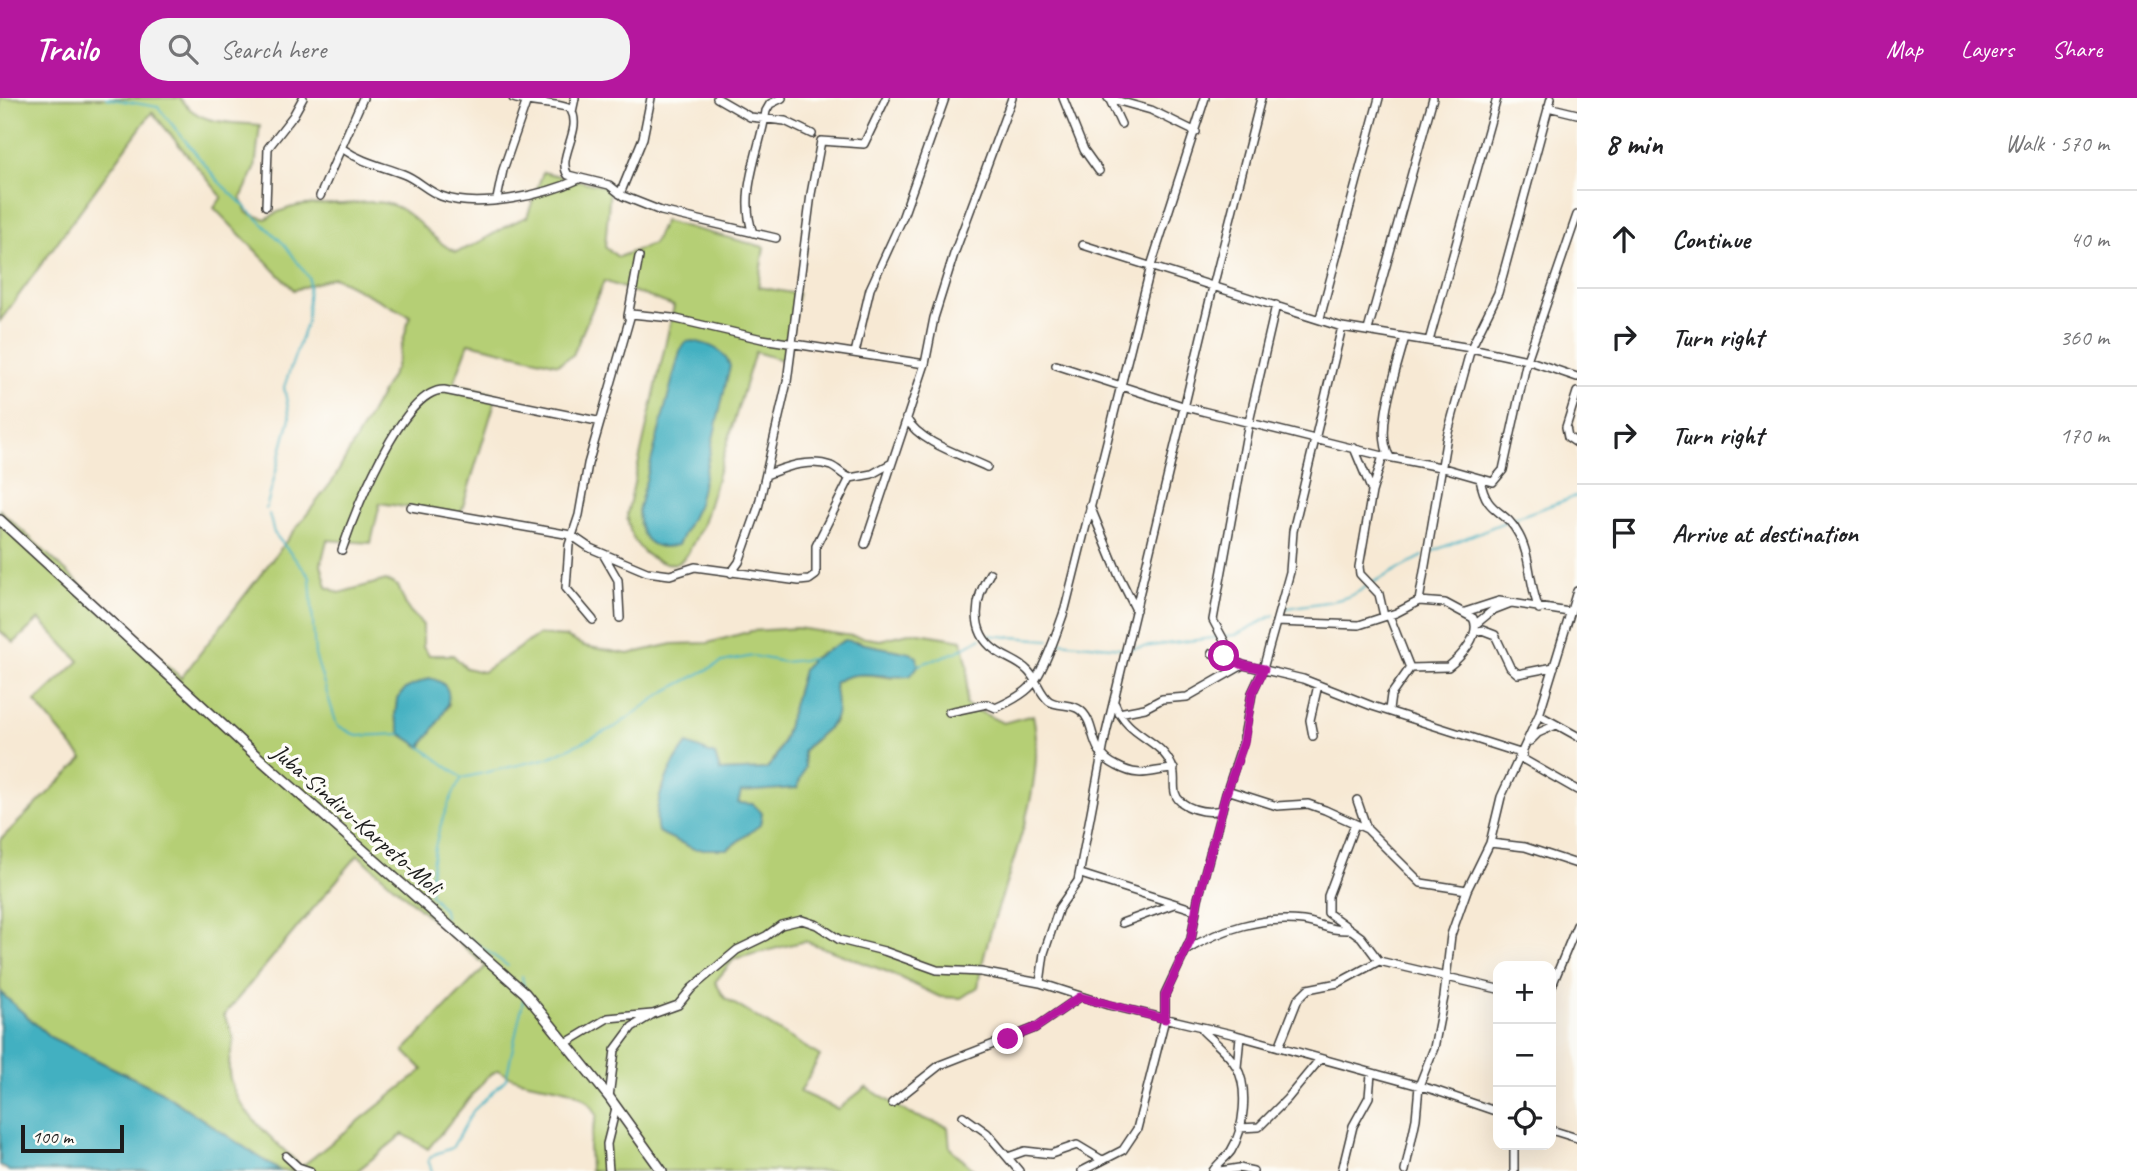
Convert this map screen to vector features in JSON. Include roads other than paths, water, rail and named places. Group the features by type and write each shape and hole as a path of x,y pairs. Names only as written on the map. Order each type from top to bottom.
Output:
{"main road":[{"name":"Juba-Sindiru-Karpeto-Moli","path":"0,520 251,751 506,976 566,1043 662,1171"}],"street":[{"path":"265,206 268,148 293,116 303,98"},
{"path":"320,196 343,149 363,98"},
{"path":"513,98 526,103 566,105 572,112"},
{"path":"559,105 570,98"},
{"path":"575,98 572,112 574,124 565,171 568,175 609,185 621,194 661,211 775,238"},
{"path":"621,194 643,138 651,98"},
{"path":"717,98 733,110 785,121 812,134"},
{"path":"753,233 748,219 747,192 767,107 782,98"},
{"path":"731,573 739,562 766,475 788,382 811,194 821,141 864,144 886,98"},
{"path":"855,354 870,289 902,219 945,98"},
{"path":"865,544 925,364 934,318 954,254 1012,98"},
{"path":"1063,98 1084,150 1099,170"},
{"path":"1069,111 1072,98"},
{"path":"1108,98 1151,110 1196,132"},
{"path":"1108,98 1121,124"},
{"path":"949,712 987,704 996,708 1023,694 1036,680 1065,609 1151,266 1205,98"},
{"path":"1040,983 1044,953 1059,908 1077,881 1101,755 1213,287 1262,98"},
{"path":"1320,318 1378,98"},
{"path":"1368,330 1433,98"},
{"path":"1429,341 1497,98"},
{"path":"1419,601 1440,467 1471,348 1498,293 1551,98"},
{"path":"497,200 503,170 526,103"},
{"path":"1548,107 1577,114"},
{"path":"343,149 366,163 403,173 448,199 497,200 550,191 580,178"},
{"path":"1056,365 1186,407 1493,482 1503,470 1527,360 1577,215"},
{"path":"1083,245 1342,327 1471,348 1527,360 1577,377"},
{"path":"593,620 566,589 566,558 628,316 639,257"},
{"path":"1239,663 1213,620 1249,422 1276,305"},
{"path":"628,316 635,314 681,319 730,333 925,364"},
{"path":"1082,1171 1123,1150 1137,1129 1165,1019 1168,982 1186,950 1227,790 1244,742 1252,693 1264,669 1290,572 1293,531 1318,438 1342,327"},
{"path":"1405,337 1388,403 1383,444 1386,457 1372,492 1359,567 1360,574 1379,594 1410,668"},
{"path":"342,550 386,446 407,415 428,393 444,390 592,422 601,419"},
{"path":"1577,392 1566,427 1568,437 1577,443"},
{"path":"906,418 911,426 926,437 987,467"},
{"path":"1354,448 1372,492"},
{"path":"766,475 796,464 806,464 830,466 850,478 872,474 891,464"},
{"path":"411,507 571,535 637,570 656,574 670,575 695,567 799,581 813,578 817,571 816,546 850,478"},
{"path":"1480,479 1485,502 1509,520 1520,536 1539,609"},
{"path":"1090,505 1136,610"},
{"path":"603,554 618,580 620,618"},
{"path":"990,573 977,597 978,623 983,636 996,650 1026,668 1052,703 1080,710 1101,755 1121,769 1144,775 1174,769"},
{"path":"1405,1171 1416,1119 1419,1086 1434,1048 1448,976 1451,935 1467,890 1490,843 1501,797 1539,715 1577,593"},
{"path":"1276,622 1353,626 1419,601 1445,603 1465,612 1475,628 1495,635 1510,667 1518,674 1554,667"},
{"path":"1465,612 1491,602 1569,612"},
{"path":"1410,668 1448,667 1456,661 1475,628 1493,610 1512,603"},
{"path":"1212,653 1318,685 1522,756 1577,790"},
{"path":"1119,713 1145,708 1162,699 1187,696 1239,663"},
{"path":"1389,710 1391,695 1410,668"},
{"path":"1312,736 1310,720 1318,685"},
{"path":"1115,704 1131,730 1156,744 1174,769 1175,794 1180,801 1203,811 1222,810"},
{"path":"1539,715 1577,736"},
{"path":"1527,745 1538,733 1556,725"},
{"path":"1227,790 1277,806 1308,804 1367,829 1421,883 1467,890"},
{"path":"1357,800 1367,829"},
{"path":"1355,824 1327,908 1328,913 1351,930 1380,961 1493,988"},
{"path":"1490,843 1525,847 1577,864"},
{"path":"1084,876 1195,911"},
{"path":"1122,923 1174,904"},
{"path":"566,1043 608,1018 653,1014 673,1009 728,956 792,920 817,925 840,940 884,951 937,970 981,972 1040,983 1080,997 1279,1047 1419,1086 1493,1110"},
{"path":"1186,950 1203,940 1262,920 1306,922 1331,931 1351,930"},
{"path":"1556,976 1577,925"},
{"path":"1279,1047 1298,999 1308,989 1338,983 1380,961"},
{"path":"891,1103 940,1065 1035,1028 1080,997"},
{"path":"609,1097 615,1050 632,1027 653,1014"},
{"path":"1201,1029 1237,1067"},
{"path":"1213,1171 1231,1150 1239,1128 1242,1095 1237,1067 1240,1037"},
{"path":"1239,1128 1259,1127 1287,1100 1320,1059"},
{"path":"1342,1171 1353,1126 1369,1097 1371,1074"},
{"path":"609,1171 607,1144 616,1108"},
{"path":"963,1116 987,1133 1018,1171"},
{"path":"1556,1132 1577,1138"},
{"path":"1008,1157 1025,1151 1051,1154 1077,1145 1102,1160"},
{"path":"1514,1150 1514,1171"},
{"path":"286,1156 298,1167 310,1171"},
{"path":"1220,1171 1253,1171"}],"water":[{"path":"692,341 715,348 724,355 730,366 698,504 678,545 660,547 653,545 644,535 638,511 680,351 686,342"},
{"path":"845,640 910,653 917,657 918,666 910,676 861,675 843,678 834,683 836,717 803,751 805,767 797,788 741,792 738,803 753,804 762,813 760,825 727,849 694,849 658,832 657,810 660,798 674,763 687,744 715,755 720,771 766,769 774,761 784,739 803,670 812,659"},
{"path":"429,678 441,683 447,690 448,699 440,719 421,747 401,734 395,716 397,699 405,689"},
{"path":"0,992 50,1037 160,1091 280,1171 9,1171 0,1165"}],"waterway":[{"path":"106,98 158,107 218,181 285,245 309,278 307,321 284,387 290,418 266,509"},
{"path":"1512,519 1577,496"},
{"path":"269,514 274,533 310,577 315,655 337,725 357,736 401,734"},
{"path":"1431,552 1507,521"},
{"path":"1372,583 1423,556"},
{"path":"1284,609 1337,600 1367,586"},
{"path":"1225,636 1236,635 1274,615"},
{"path":"986,635 1049,640"},
{"path":"1128,649 1219,637"},
{"path":"919,665 956,652 981,638"},
{"path":"1058,642 1122,648"},
{"path":"445,917 444,910 430,894 432,864 442,819 462,778 548,758 615,727 666,691 722,662 753,656 784,662 812,659"},
{"path":"421,747 461,777"},
{"path":"470,939 508,966"},
{"path":"522,976 524,988"},
{"path":"432,1171 428,1160 435,1154 452,1148 473,1111 506,1079 524,997"}]}
